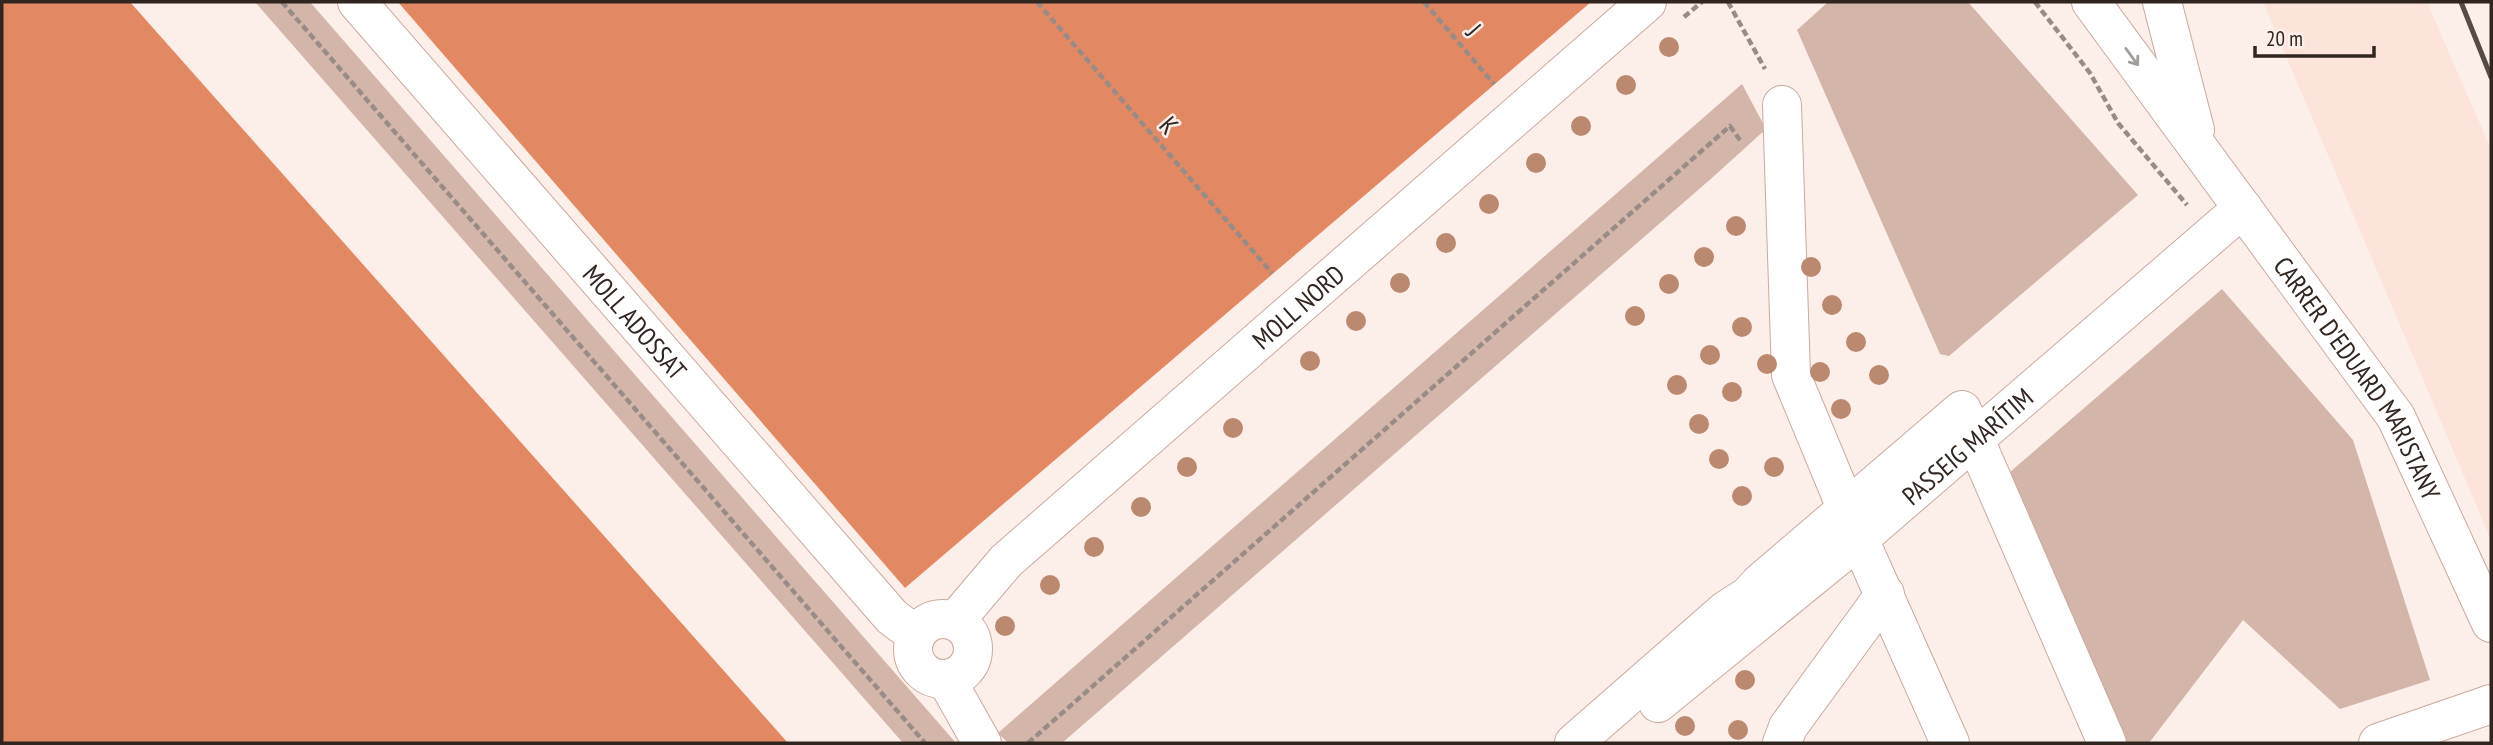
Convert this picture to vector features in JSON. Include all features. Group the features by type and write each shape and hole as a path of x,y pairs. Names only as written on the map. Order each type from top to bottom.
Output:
{"street":[{"name":"MOLL ADOSSAT","path":"358,2 883,606 901,626 916,635"},
{"name":"MOLL NORD","path":"955,621 1006,561 1647,2"},
{"name":"CARRER D'EDUARD MARISTANY","path":"2091,2 2396,417 2491,623"},
{"name":"CARRER D'EDUARD MARISTANY","path":"2162,2 2200,149"},
{"path":"1782,104 1791,375 1853,524 1950,743"},
{"name":"PASSEIG MARÍTIM","path":"1853,524 1976,439 2243,208"},
{"path":"1976,439 2107,743"},
{"path":"1574,743 1760,583 1853,524"},
{"path":"1608,743 1853,524"},
{"path":"1782,743 1788,727 1885,594"},
{"path":"933,621 955,621 969,634 973,651 969,664 963,671 946,679 929,676 918,667 913,654 916,635 924,625 933,621"},
{"path":"946,679 982,743"},
{"path":"2378,743 2491,704"}],"path":[{"path":"282,2 925,743"},
{"name":"K","path":"1037,2 1272,273"},
{"name":"J","path":"1424,2 1494,84"},
{"path":"1728,2 1751,41"},
{"path":"2035,2 2090,73 2118,123 2212,235"},
{"path":"1028,743 1730,126 1749,152"}],"shaded area":[{"path":"2,2 130,2 788,743 2,743"},
{"path":"398,2 1591,2 905,588"},
{"path":"2263,2 2427,2 2491,149 2491,540"}],"building":[{"path":"255,2 310,2 956,743 903,743"},
{"path":"1828,2 1968,2 2138,195 1949,356 1940,354 1797,30"},
{"path":"1742,84 1766,129 1713,177 1062,743 1008,743 998,733"},
{"path":"2222,289 2353,440 2430,680 2340,709 2243,620 2149,743 2117,743 2002,479"}],"railway":[{"path":"2461,2 2491,77"}]}
